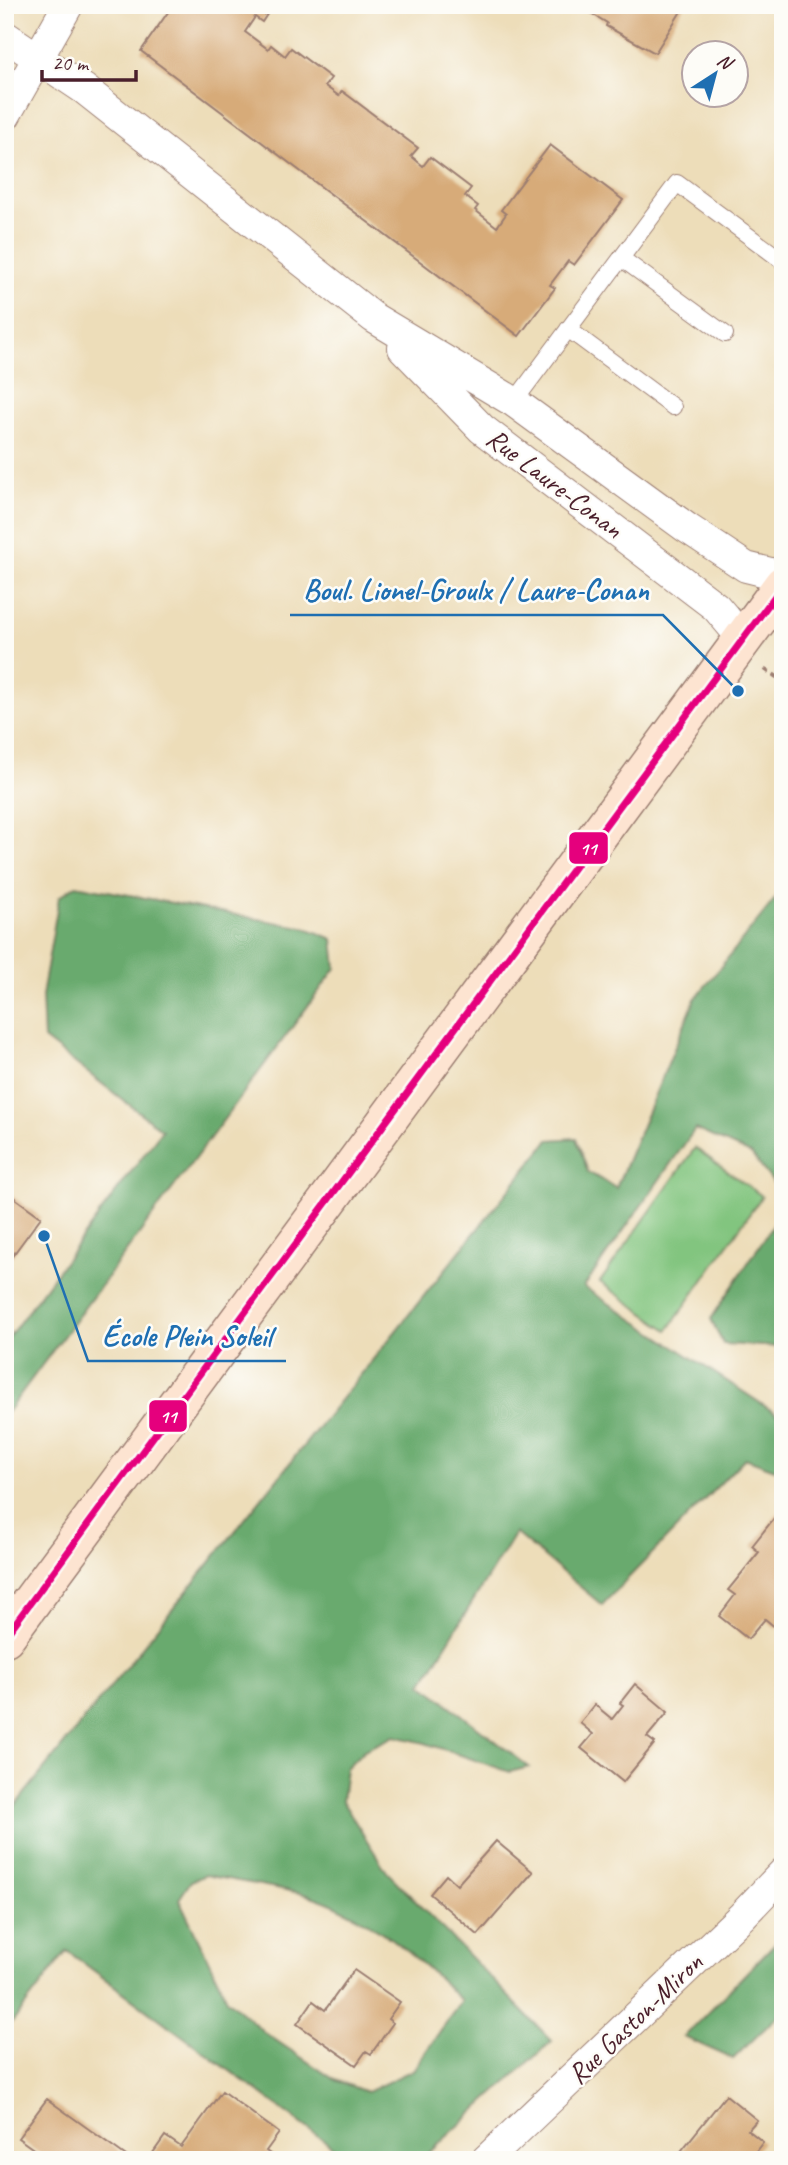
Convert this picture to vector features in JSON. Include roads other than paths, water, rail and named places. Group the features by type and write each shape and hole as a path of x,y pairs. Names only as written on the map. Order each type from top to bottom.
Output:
{"main road":[{"path":"5,1637 783,585"}],"street":[{"path":"5,116 68,5"},
{"name":"Rue Laure-Conan","path":"5,36 84,89 374,318 514,402 687,528 746,567 783,576"},
{"name":"Rue Laure-Conan","path":"374,318 482,429 706,598 744,639"},
{"name":"Rue Gaston-Miron","path":"486,2160 783,1874"}],"lane":[{"path":"514,402 677,183 780,259"},
{"path":"621,258 725,334"},
{"path":"568,329 673,407"}],"place":[{"name":"Boul. Lionel-Groulx / Laure-Conan","path":"738,691"},
{"name":"École Plein Soleil","path":"44,1236"}]}
